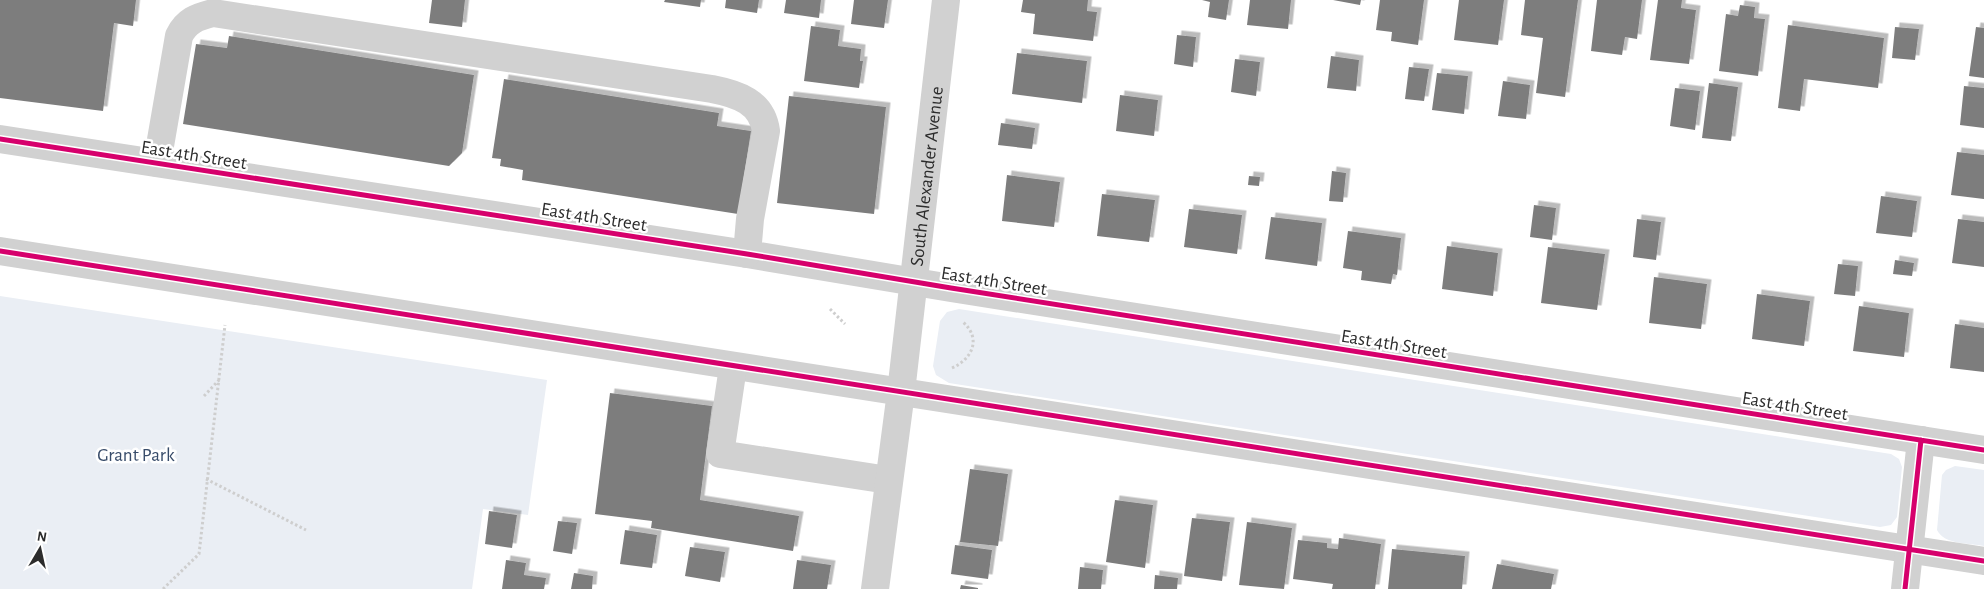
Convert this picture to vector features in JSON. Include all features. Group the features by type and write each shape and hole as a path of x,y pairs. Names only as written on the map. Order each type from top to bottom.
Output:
{"street":[{"name":"South Alexander Avenue","path":"875,589 946,0"},
{"path":"157,163 179,36 183,28 190,22 199,16 213,13 693,86 728,92 742,97 752,104 765,120 766,131 750,219 747,254"},
{"name":"East 4th Street","path":"0,139 747,254 913,282 1984,450"},
{"path":"0,251 1984,561"},
{"path":"733,367 720,454 888,480"},
{"path":"1906,589 1921,440"}],"path":[{"path":"830,309 844,324"},
{"path":"944,367 952,368 966,359 972,352 973,340 971,332 965,324 957,319"},
{"path":"163,589 199,554 225,325"},
{"path":"204,396 219,380"},
{"path":"206,480 306,530"}],"green space":[{"name":"Grant Park","path":"0,296 547,380 528,515 483,509 472,589 0,589"},
{"path":"959,309 1891,454 1899,459 1902,467 1897,517 1891,525 1880,527 949,383 936,375 933,366 940,321 947,312"},
{"path":"1955,466 1984,470 1984,546 1951,541 1940,535 1937,530 1942,475 1946,470"}],"building":[{"path":"0,0 136,0 133,26 114,23 103,111 0,98"},
{"path":"432,0 465,0 462,27 429,23"},
{"path":"665,0 701,0 700,7 664,2"},
{"path":"726,0 759,0 757,13 725,8"},
{"path":"786,0 821,0 819,18 784,13"},
{"path":"854,0 888,0 884,28 851,24"},
{"path":"1023,0 1088,0 1087,11 1097,12 1093,41 1033,34 1035,14 1021,12"},
{"path":"1202,0 1229,0 1226,20 1208,17 1210,2"},
{"path":"1250,0 1291,0 1288,29 1247,25"},
{"path":"1333,0 1361,0 1360,5"},
{"path":"1380,0 1424,0 1418,45 1391,41 1392,32 1376,30"},
{"path":"1459,0 1504,0 1498,45 1454,40"},
{"path":"1525,0 1578,0 1565,97 1536,93 1543,38 1521,35"},
{"path":"1597,0 1642,0 1637,39 1625,37 1622,55 1591,51"},
{"path":"1658,0 1682,0 1681,8 1696,10 1689,64 1650,60"},
{"path":"1740,5 1755,7 1754,18 1765,19 1758,76 1719,71 1726,14 1738,16"},
{"path":"1788,25 1884,38 1878,88 1804,79 1800,111 1778,108"},
{"path":"811,26 840,30 838,46 861,49 860,61 863,61 859,88 804,81"},
{"path":"1895,27 1919,29 1915,60 1892,58"},
{"path":"1976,27 1984,28 1984,78 1969,76"},
{"path":"1177,35 1196,37 1193,67 1174,64"},
{"path":"229,36 474,75 462,153 449,166 183,124 196,44 227,48"},
{"path":"1017,53 1087,61 1082,103 1012,94"},
{"path":"1331,56 1359,60 1356,91 1327,88"},
{"path":"1235,59 1260,62 1256,96 1231,92"},
{"path":"1409,67 1429,69 1424,101 1405,99"},
{"path":"1437,73 1468,76 1464,114 1432,110"},
{"path":"504,79 719,113 717,126 751,131 738,214 522,180 523,170 500,166 501,159 492,158"},
{"path":"1503,81 1530,85 1526,119 1498,116"},
{"path":"1709,83 1738,87 1731,141 1702,138"},
{"path":"1964,86 1984,88 1984,128 1960,125"},
{"path":"1675,88 1700,91 1695,130 1670,126"},
{"path":"1120,95 1158,100 1154,136 1116,131"},
{"path":"789,96 886,107 874,214 777,203"},
{"path":"1001,123 1035,128 1032,149 998,145"},
{"path":"1957,152 1984,155 1984,199 1951,195"},
{"path":"1332,171 1346,173 1343,202 1329,201"},
{"path":"1007,175 1060,182 1054,227 1002,221"},
{"path":"1249,176 1260,177 1259,186 1248,185"},
{"path":"1102,194 1155,200 1149,242 1097,236"},
{"path":"1881,196 1917,201 1912,237 1876,233"},
{"path":"1534,205 1556,208 1552,240 1530,237"},
{"path":"1189,209 1242,215 1237,254 1184,247"},
{"path":"1271,217 1322,223 1317,266 1265,259"},
{"path":"1637,219 1661,222 1656,260 1633,257"},
{"path":"1958,219 1984,222 1984,267 1952,263"},
{"path":"1348,231 1401,238 1397,275 1393,274 1391,284 1361,280 1362,271 1343,268"},
{"path":"1447,246 1498,253 1493,296 1442,289"},
{"path":"1548,247 1605,254 1597,310 1541,303"},
{"path":"1895,260 1914,263 1912,276 1893,274"},
{"path":"1838,264 1858,266 1855,296 1834,294"},
{"path":"1654,277 1707,284 1701,329 1649,323"},
{"path":"1757,294 1810,301 1804,346 1752,339"},
{"path":"1859,306 1909,313 1904,357 1853,351"},
{"path":"1955,324 1984,328 1984,372 1950,368"},
{"path":"610,393 712,406 700,500 799,516 793,551 651,528 652,521 595,514"},
{"path":"970,469 1008,474 998,546 960,542"},
{"path":"1115,500 1153,505 1145,568 1106,562"},
{"path":"489,511 517,515 512,548 485,544"},
{"path":"1192,518 1230,522 1222,581 1184,576"},
{"path":"558,521 577,523 572,554 553,551"},
{"path":"1247,522 1292,528 1284,589 1239,585"},
{"path":"625,530 657,535 652,568 620,564"},
{"path":"1339,538 1381,544 1375,589 1332,589 1333,584 1293,579 1298,540 1327,543 1327,548 1338,549"},
{"path":"955,545 992,550 988,579 951,574"},
{"path":"690,547 725,552 720,582 685,576"},
{"path":"1392,549 1465,556 1462,589 1388,589"},
{"path":"506,560 526,563 524,575 546,578 544,589 502,589"},
{"path":"797,560 831,565 827,589 793,589"},
{"path":"1497,564 1554,574 1551,589 1492,589"},
{"path":"1080,567 1103,570 1101,589 1078,589"},
{"path":"574,573 593,576 592,589 571,589"},
{"path":"1155,575 1178,578 1177,589 1154,589"},
{"path":"961,585 978,588 978,589 960,589"}],"cycle path":[{"path":"0,139 747,254 951,288 1984,450"},
{"path":"0,251 1984,561"},
{"path":"1905,589 1921,440"}]}
